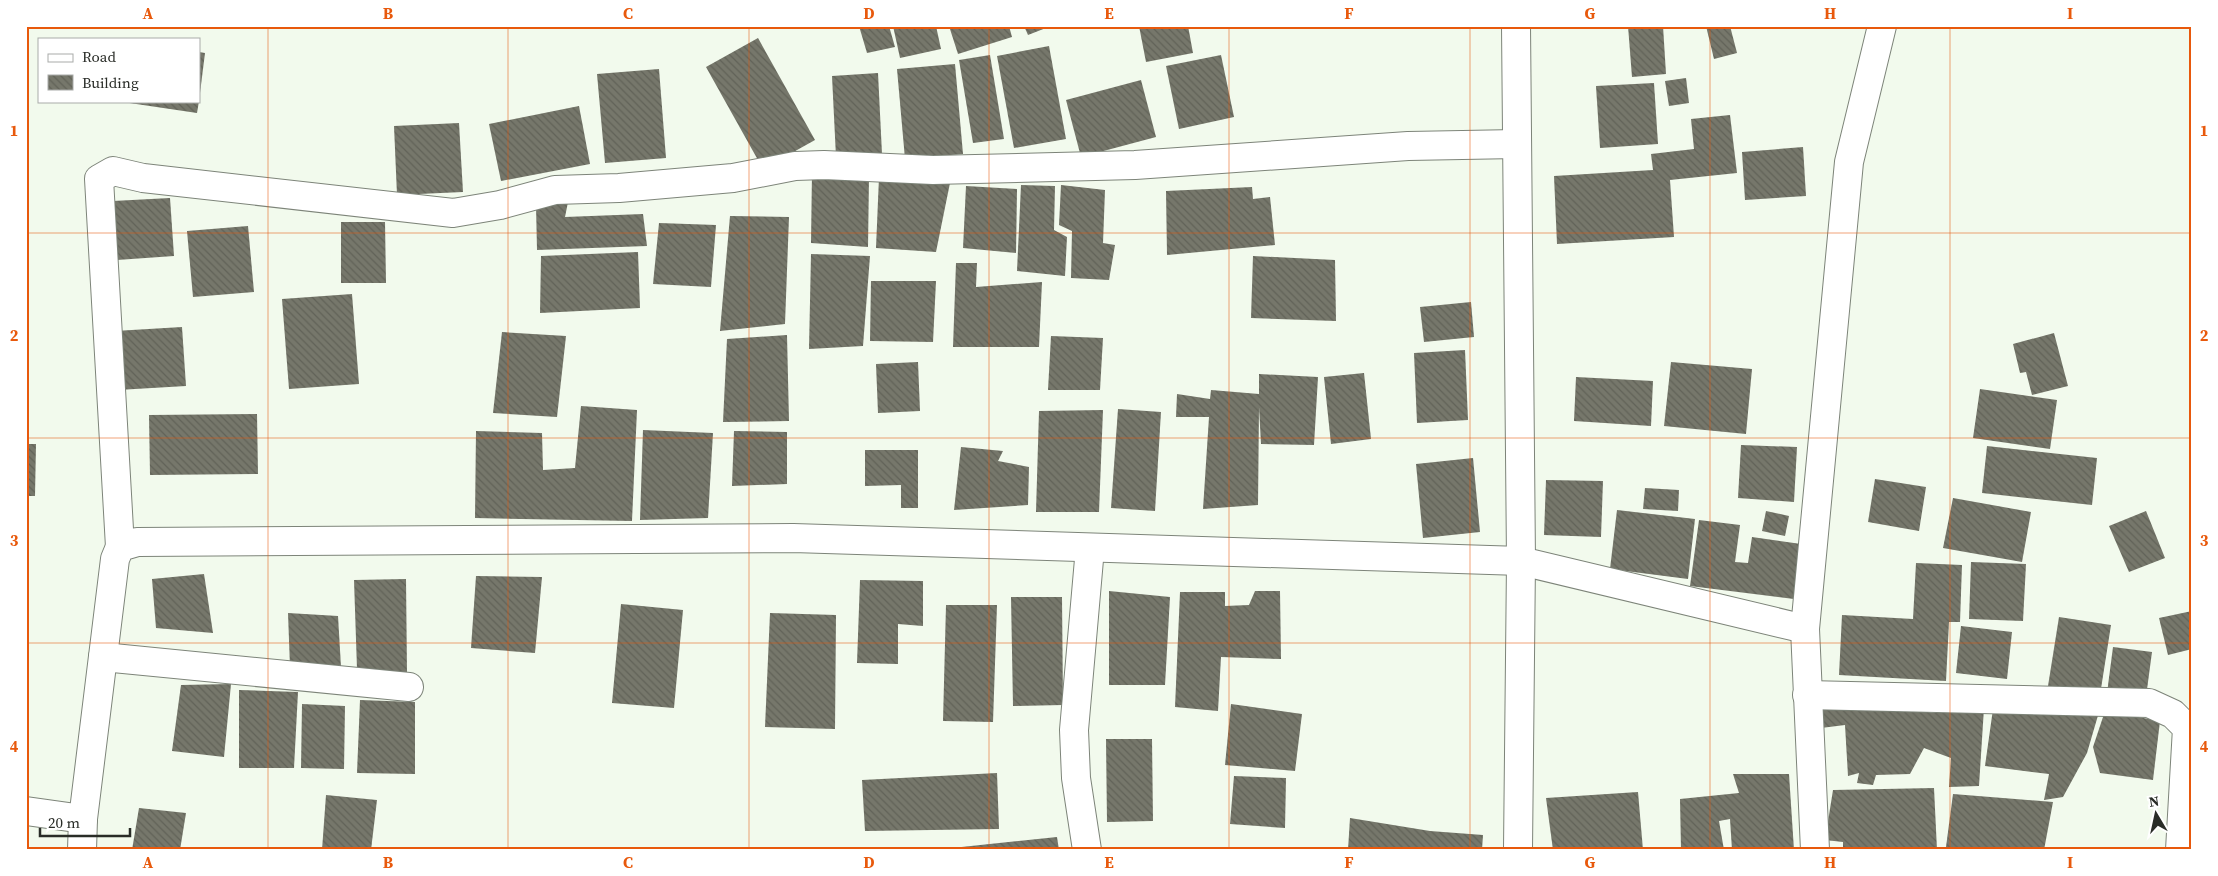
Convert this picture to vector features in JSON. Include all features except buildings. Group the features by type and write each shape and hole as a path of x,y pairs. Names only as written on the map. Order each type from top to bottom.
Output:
{"street":[{"path":"1516,26 1521,561 1518,850"},
{"path":"1815,850 1805,629 1849,162 1882,26"},
{"path":"82,850 83,819 115,559 120,547 99,179 113,171 153,179 453,213 500,205 555,190 618,188 733,178 795,166 824,164 932,170 1135,164 1408,146 1517,144"},
{"path":"120,547 137,542 793,538 1521,561 1805,629"},
{"path":"1087,850 1076,778 1074,730 1090,548"},
{"path":"103,657 409,687"},
{"path":"1807,695 2149,703 2172,714 2187,728 2180,850"},
{"path":"26,811 83,819"}]}
